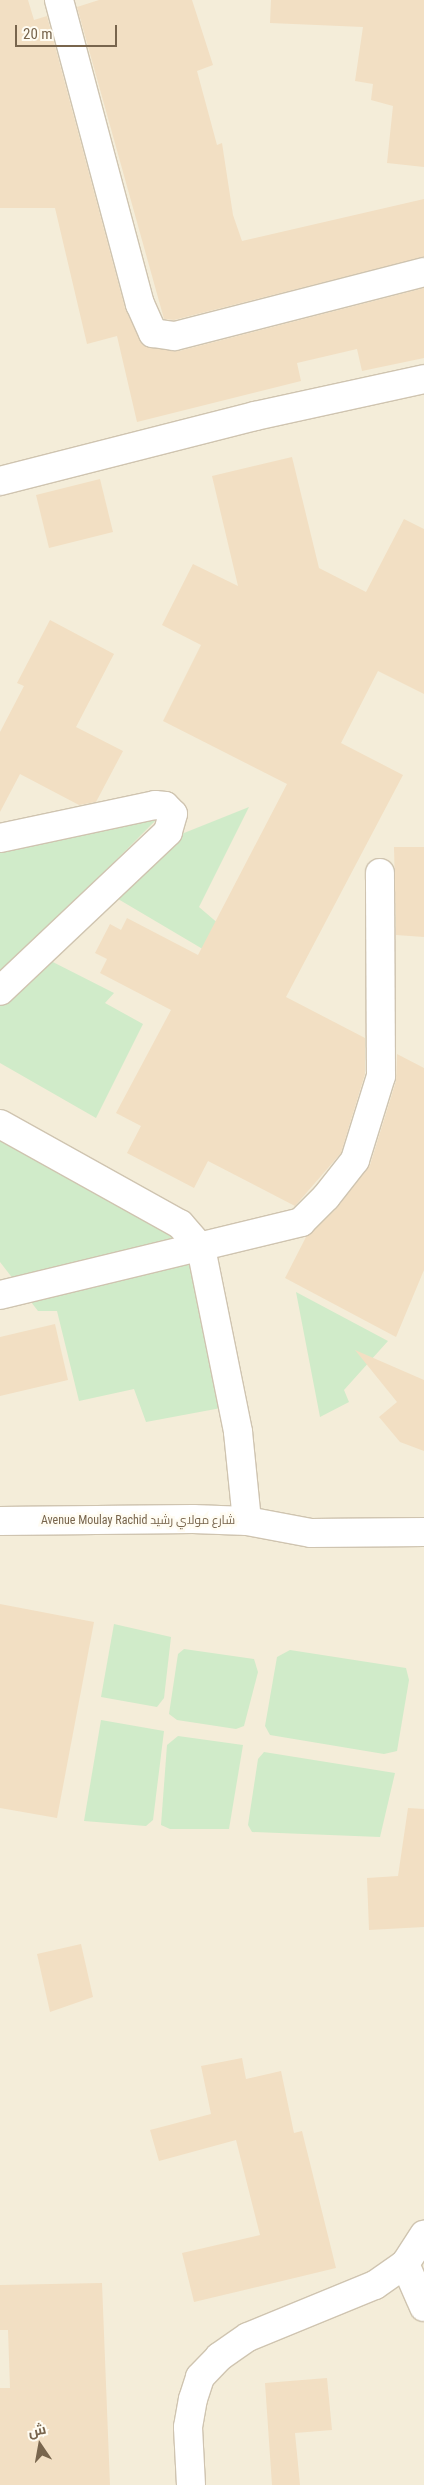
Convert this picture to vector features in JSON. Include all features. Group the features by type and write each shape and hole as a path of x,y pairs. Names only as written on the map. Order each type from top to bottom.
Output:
{"street":[{"path":"60,0 140,304 153,332 175,336 424,272"},
{"path":"0,481 256,416 424,380"},
{"path":"0,838 155,805 165,806 174,814 168,832 0,992"},
{"path":"0,1295 200,1248 260,1228 301,1222 355,1160 381,1076 380,873"},
{"path":"0,1124 180,1224 200,1248 238,1432 246,1521"},
{"name":"Avenue Moulay Rachid شارع مولاي رشيد","path":"0,1521 246,1521 311,1533 424,1532"},
{"path":"191,2485 188,2427 193,2399 200,2377 219,2357 248,2337 375,2285 406,2264 424,2235"},
{"path":"406,2264 424,2307"}],"shaded area":[{"path":"0,0 424,0 424,2485 0,2485"}],"green space":[{"path":"249,807 199,907 220,925 206,951 113,896 169,839"},
{"path":"163,813 0,977 0,849"},
{"path":"41,956 114,993 105,1003 143,1024 96,1118 0,1063 0,1001"},
{"path":"0,1139 184,1236 221,1408 146,1422 134,1389 79,1401 57,1311 38,1311 0,1262"},
{"path":"296,1292 388,1341 344,1390 349,1402 320,1417"},
{"path":"114,1624 171,1637 164,1698 157,1707 101,1697"},
{"path":"184,1649 254,1659 258,1672 244,1726 236,1729 177,1720 169,1714 178,1654"},
{"path":"290,1650 406,1668 409,1680 397,1751 384,1754 270,1735 265,1726 277,1657"},
{"path":"101,1720 164,1731 153,1820 146,1826 84,1821"},
{"path":"178,1736 243,1745 229,1829 170,1829 161,1825 167,1745"},
{"path":"264,1752 395,1773 380,1837 252,1832 248,1825 258,1759"}],"building":[{"path":"0,0 28,0 34,20 47,16 125,308 143,345 179,351 424,288 424,358 362,371 357,349 297,363 301,381 137,422 117,336 87,344 55,208 0,208"},
{"path":"99,0 192,0 213,65 197,71 217,145 222,143 233,215 242,241 424,199 424,257 174,320 164,319 77,7"},
{"path":"271,0 424,0 424,167 387,163 393,106 371,100 373,84 355,81 363,27 270,23"},
{"path":"292,457 319,568 366,592 404,519 424,529 424,694 378,671 341,743 403,775 286,997 365,1038 365,1074 341,1153 295,1206 208,1161 194,1188 127,1153 141,1126 116,1113 171,1010 100,973 107,959 95,953 110,924 121,930 127,918 198,955 287,784 163,721 201,645 162,625 193,564 238,586 212,476"},
{"path":"100,479 113,532 49,548 36,495"},
{"path":"50,620 114,654 76,727 123,751 96,802 79,805 20,774 0,812 0,732 24,686 17,683"},
{"path":"394,847 424,847 424,937 396,935"},
{"path":"397,1054 424,1068 424,1270 396,1337 285,1278 306,1237 337,1208 370,1165 396,1081"},
{"path":"55,1324 68,1380 0,1396 0,1337"},
{"path":"355,1350 424,1380 424,1451 400,1442 379,1417 397,1402"},
{"path":"0,1604 94,1622 57,1818 0,1808"},
{"path":"408,1808 424,1809 424,1927 369,1930 367,1878 398,1876"},
{"path":"81,1944 93,1997 50,2012 37,1954"},
{"path":"242,2058 246,2079 281,2071 294,2133 302,2131 336,2268 194,2302 182,2253 260,2235 236,2140 159,2161 150,2130 211,2114 201,2066"},
{"path":"102,2283 110,2485 0,2485 0,2388 10,2388 8,2330 0,2330 0,2285"},
{"path":"327,2378 332,2430 295,2433 300,2485 272,2485 265,2383"}]}
